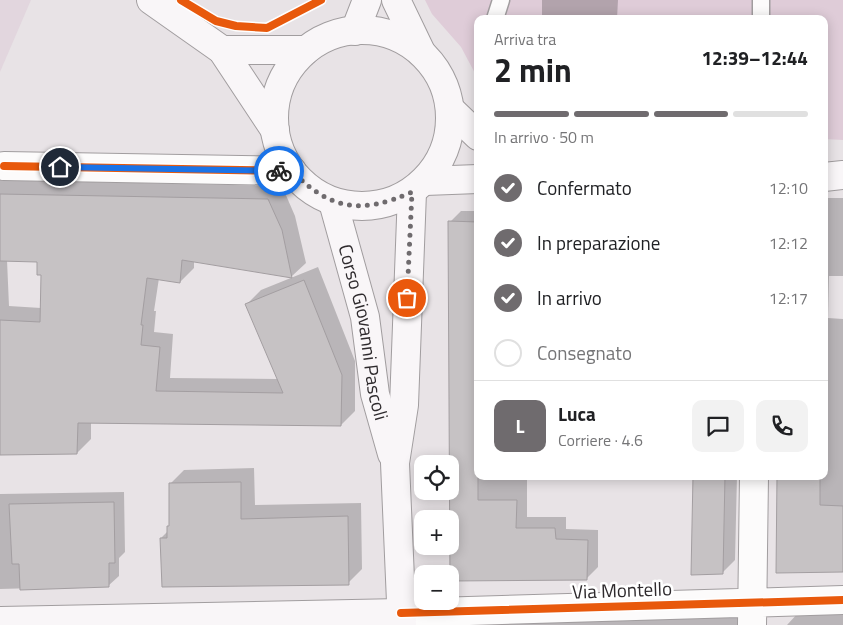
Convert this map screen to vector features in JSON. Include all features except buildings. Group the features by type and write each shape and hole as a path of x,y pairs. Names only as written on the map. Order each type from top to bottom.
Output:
{"main road":[{"path":"151,0 222,50 275,130 284,159 292,171 310,190 334,202 360,207 387,203 418,186 440,160 449,136 451,110 446,89 436,68 421,52 401,39 378,32 355,31 329,37 306,50 287,73 276,100 275,130"},
{"path":"355,31 367,0"},
{"path":"396,0 421,52"},
{"path":"222,50 306,50"},
{"path":"451,110 474,132"},
{"path":"418,186 474,179"},
{"name":"Corso Giovanni Pascoli","path":"394,463 404,405 418,186"},
{"name":"Corso Giovanni Pascoli","path":"334,202 364,317 375,394 394,463 402,619"},
{"name":"Via Montello","path":"0,621 402,619"}],"street":[{"path":"4,166 292,171"},
{"path":"752,614 754,480"},
{"name":"Via Montello","path":"402,619 752,614 843,600"}],"lane":[{"path":"497,15 501,0"},
{"path":"761,0 761,15"}],"shaded area":[{"path":"0,0 31,0 0,72"},
{"path":"425,0 843,0 843,140 828,139 828,15 474,15 474,71 461,47 432,14"}],"cycle path":[{"path":"181,0 216,21 236,26 267,28 321,0"},
{"path":"4,166 292,171"},
{"path":"401,613 843,600"}],"way so far":[{"path":"279,171 292,171 310,190 334,202 360,207 387,203 412,192 407,298"}],"route":[{"path":"60,167 279,171"}]}
